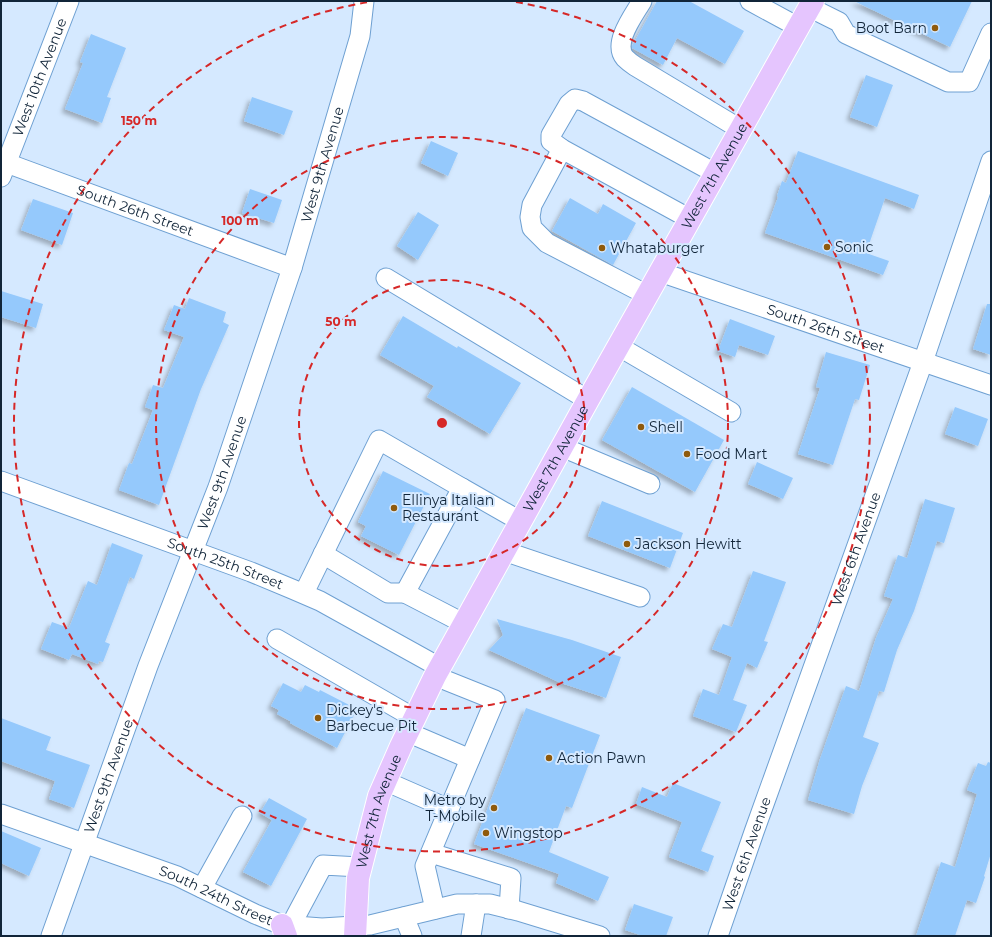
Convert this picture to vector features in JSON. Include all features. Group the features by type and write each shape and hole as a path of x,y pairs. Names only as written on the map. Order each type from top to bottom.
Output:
{"main road":[{"name":"West 7th Avenue","path":"355,931 358,878 379,796 437,672 520,520 811,4"}],"street":[{"name":"West 10th Avenue","path":"3,167 69,1"},
{"name":"West 9th Avenue","path":"51,936 148,666 218,487 292,268 360,36 364,1"},
{"path":"642,1 624,32 621,44 624,58 740,129"},
{"path":"750,1 798,27"},
{"path":"811,4 839,22 846,34 948,82 969,82 991,33"},
{"path":"690,219 562,149 551,141 551,135 569,104 575,99 582,101 715,174"},
{"path":"562,149 532,205 530,217 532,228 547,243 647,294"},
{"name":"West 6th Avenue","path":"718,936 923,362 991,161"},
{"name":"South 26th Street","path":"3,167 292,268"},
{"name":"South 26th Street","path":"660,272 991,385"},
{"path":"386,278 588,400"},
{"path":"618,346 731,412"},
{"path":"304,593 379,440 520,520"},
{"path":"562,447 650,484"},
{"name":"South 25th Street","path":"1,482 251,572 320,600 437,672 495,700 470,759"},
{"path":"405,593 462,488"},
{"path":"504,551 640,597"},
{"path":"323,554 388,593 405,593 463,623"},
{"path":"277,639 411,725 470,759 425,866 435,909"},
{"path":"385,781 449,809"},
{"name":"South 24th Street","path":"1,814 177,876 255,914 284,930 322,928 355,931 370,925 457,904 490,904 600,936"},
{"path":"202,888 242,816"},
{"path":"431,853 511,878 509,909"},
{"path":"284,930 323,865 360,867"},
{"path":"472,936 476,904"},
{"path":"404,917 412,936"}],"building":[{"path":"657,1 689,1 744,31 725,64 677,38 663,65 632,48"},
{"name":"Boot Barn","path":"854,1 972,1 950,47"},
{"path":"91,34 126,48 107,97 111,98 102,123 65,109 83,63 80,62"},
{"path":"866,75 893,85 877,127 850,117"},
{"path":"252,97 293,111 284,135 244,121"},
{"path":"431,141 458,153 448,176 421,163"},
{"path":"798,151 919,195 914,209 885,198 866,253 889,261 883,275 765,233 782,181 786,183"},
{"path":"250,189 282,200 274,223 242,213"},
{"name":"Whataburger","path":"570,198 598,214 603,204 636,223 613,265 552,231"},
{"path":"33,199 73,213 62,245 21,230"},
{"path":"418,212 439,225 418,260 397,246"},
{"path":"1,291 43,304 36,328 1,317"},
{"path":"189,298 226,312 223,322 229,325 201,389 159,505 119,490 129,463 132,464 153,410 145,407 153,385 163,388 184,337 164,330 174,305 185,309"},
{"path":"987,304 991,304 991,355 973,349"},
{"path":"403,316 521,383 490,434 427,397 434,386 380,355"},
{"path":"730,319 775,336 768,355 739,345 735,357 718,351"},
{"path":"826,352 870,365 859,400 855,399 833,465 798,454 820,388 816,387"},
{"path":"632,387 724,440 695,492 602,440"},
{"path":"955,407 988,419 978,446 945,434"},
{"path":"757,462 793,478 783,499 748,484"},
{"name":"Ellinya Italian Restaurant","path":"383,471 430,494 399,555 361,536 366,526 358,522"},
{"path":"925,499 955,508 944,543 937,541 914,611 897,650 884,692 879,691 863,737 879,743 862,786 854,814 808,800 820,759 846,686 859,691 876,638 893,599 884,596 898,555 907,558"},
{"path":"602,501 683,533 670,568 588,536"},
{"path":"112,543 143,555 134,579 130,577 105,642 110,644 103,662 99,661 98,664 72,654 69,660 41,649 52,622 69,628 88,581 97,585"},
{"path":"753,571 786,582 764,641 768,642 757,668 747,663 733,700 747,705 736,732 693,716 703,689 719,695 732,657 712,649 723,624 732,627"},
{"path":"497,619 572,640 621,657 606,698 561,683 489,650 503,635"},
{"name":"Dickey's Barbecue Pit","path":"283,683 301,692 305,685 319,692 320,690 357,709 337,748 290,723 290,721 277,714 279,710 271,706"},
{"path":"526,708 600,735 572,808 566,806 549,852 609,877 598,901 556,883 559,874 474,844"},
{"path":"1,718 51,737 46,750 90,765 74,808 49,799 55,781 1,761"},
{"path":"988,762 991,763 991,853 976,903 967,900 955,936 916,936 941,862 955,867 977,794 967,790 978,763 986,766"},
{"path":"673,783 721,802 701,851 714,856 708,872 669,857 682,822 636,804 642,787 667,797"},
{"path":"269,798 307,819 271,886 243,872 272,820 260,813"},
{"path":"1,831 41,848 29,876 1,863"},
{"path":"634,904 673,917 666,936 643,936 625,930"}],"place":[{"name":"Boot Barn","path":"935,28"},
{"name":"Sonic","path":"827,247"},
{"name":"Whataburger","path":"602,248"},
{"name":"Shell","path":"641,427"},
{"name":"Food Mart","path":"687,454"},
{"name":"Ellinya Italian Restaurant","path":"394,508"},
{"name":"Jackson Hewitt","path":"627,544"},
{"name":"Dickey's Barbecue Pit","path":"318,718"},
{"name":"Action Pawn","path":"549,758"},
{"name":"Metro by T-Mobile","path":"494,808"},
{"name":"Wingstop","path":"486,833"}]}
